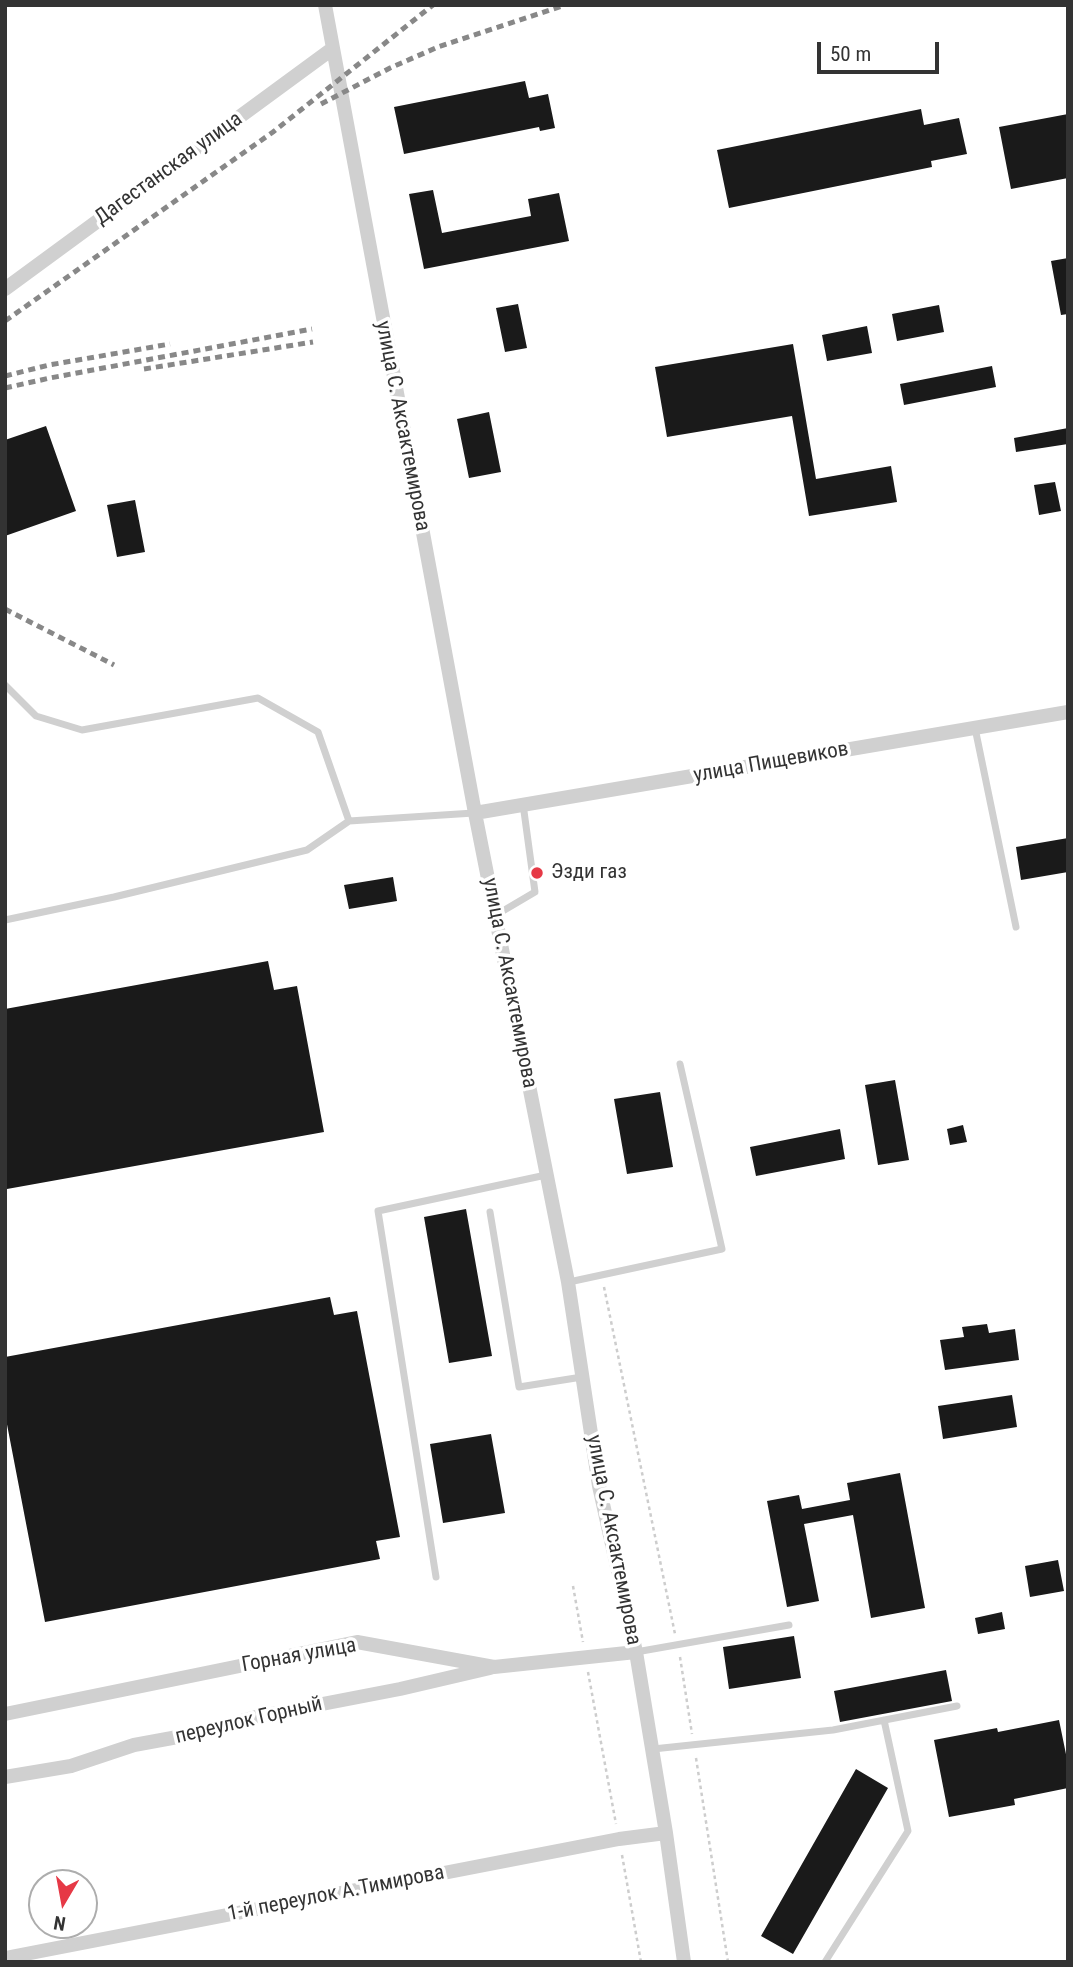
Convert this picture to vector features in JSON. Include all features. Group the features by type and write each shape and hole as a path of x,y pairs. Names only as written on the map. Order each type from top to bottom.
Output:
{"street":[{"name":"улица С. Аксактемирова","path":"325,5 475,813 568,1282 599,1486 636,1652 684,1962"},
{"name":"Дагестанская улица","path":"5,289 332,49"},
{"name":"улица Пищевиков","path":"475,813 1068,712"},
{"name":"Горная улица","path":"5,1714 357,1642 494,1667 636,1652"},
{"name":"переулок Горный","path":"5,1777 71,1766 134,1745 494,1667"},
{"name":"1-й переулок А.Тимирова","path":"5,1958 619,1839 666,1833"}],"lane":[{"path":"5,685 36,716 82,730 258,698 318,732 349,821"},
{"path":"975,728 1016,927"},
{"path":"496,915 536,892 523,804"},
{"path":"5,920 114,897 307,850 349,821 475,813"},
{"path":"568,1282 722,1249 680,1064"},
{"path":"436,1577 378,1211 547,1175"},
{"path":"489,1212 519,1387 583,1377"},
{"path":"636,1652 789,1625"},
{"path":"653,1749 833,1730 957,1706"},
{"path":"825,1962 908,1830 884,1720"}],"path":[{"path":"601,1275 678,1645 728,1962"},
{"path":"573,1586 642,1962"}],"building":[{"path":"525,81 529,98 548,94 555,128 540,131 539,127 404,154 394,107"},
{"path":"921,109 924,125 959,118 967,154 931,161 932,167 729,208 717,150"},
{"path":"1068,114 1068,178 1011,189 999,127"},
{"path":"433,190 442,233 531,216 528,199 559,193 569,241 424,269 409,194"},
{"path":"1068,258 1068,314 1061,315 1051,261"},
{"path":"518,304 527,348 505,352 496,308"},
{"path":"939,305 944,332 897,341 892,314"},
{"path":"867,326 872,353 827,361 822,335"},
{"path":"793,344 816,479 891,466 897,502 809,516 792,416 667,437 655,367"},
{"path":"992,366 996,387 904,405 900,384"},
{"path":"489,412 501,472 469,478 457,419"},
{"path":"46,426 76,511 5,536 5,440"},
{"path":"1068,428 1068,444 1016,452 1014,438"},
{"path":"1055,482 1061,511 1039,515 1034,485"},
{"path":"135,500 145,552 117,557 107,505"},
{"path":"1068,838 1068,872 1021,880 1016,847"},
{"path":"393,877 397,901 349,909 344,885"},
{"path":"268,961 274,990 297,986 324,1132 7,1189 5,1009"},
{"path":"895,1080 909,1160 878,1165 865,1085"},
{"path":"660,1092 673,1167 627,1174 614,1099"},
{"path":"963,1125 967,1142 950,1145 947,1129"},
{"path":"840,1129 845,1159 756,1176 750,1147"},
{"path":"466,1209 492,1356 449,1363 424,1217"},
{"path":"330,1297 334,1315 357,1311 400,1537 376,1541 380,1559 45,1622 5,1414 5,1357"},
{"path":"987,1324 989,1333 1015,1329 1019,1360 945,1370 940,1340 964,1337 962,1327"},
{"path":"1012,1395 1017,1427 943,1439 938,1406"},
{"path":"491,1434 505,1513 443,1523 430,1444"},
{"path":"900,1473 925,1608 871,1618 853,1515 804,1524 819,1601 787,1607 767,1501 799,1495 802,1509 850,1500 847,1483"},
{"path":"1058,1560 1064,1591 1030,1597 1025,1566"},
{"path":"1002,1612 1005,1629 978,1634 975,1618"},
{"path":"794,1636 801,1678 729,1689 723,1647"},
{"path":"946,1670 952,1701 840,1722 834,1691"},
{"path":"1059,1720 1068,1764 1068,1788 1014,1799 1015,1805 949,1817 934,1740 997,1728 998,1732"},
{"path":"856,1769 888,1788 793,1954 761,1936"}],"railway":[{"path":"5,321 273,132 433,5"},
{"path":"321,104 390,68 438,47 565,5"},
{"path":"5,388 312,329"},
{"path":"144,369 313,342"},
{"path":"5,376 49,365 170,344"},
{"path":"5,609 114,665"}],"place":[{"name":"Эзди газ","path":"537,873"}]}
